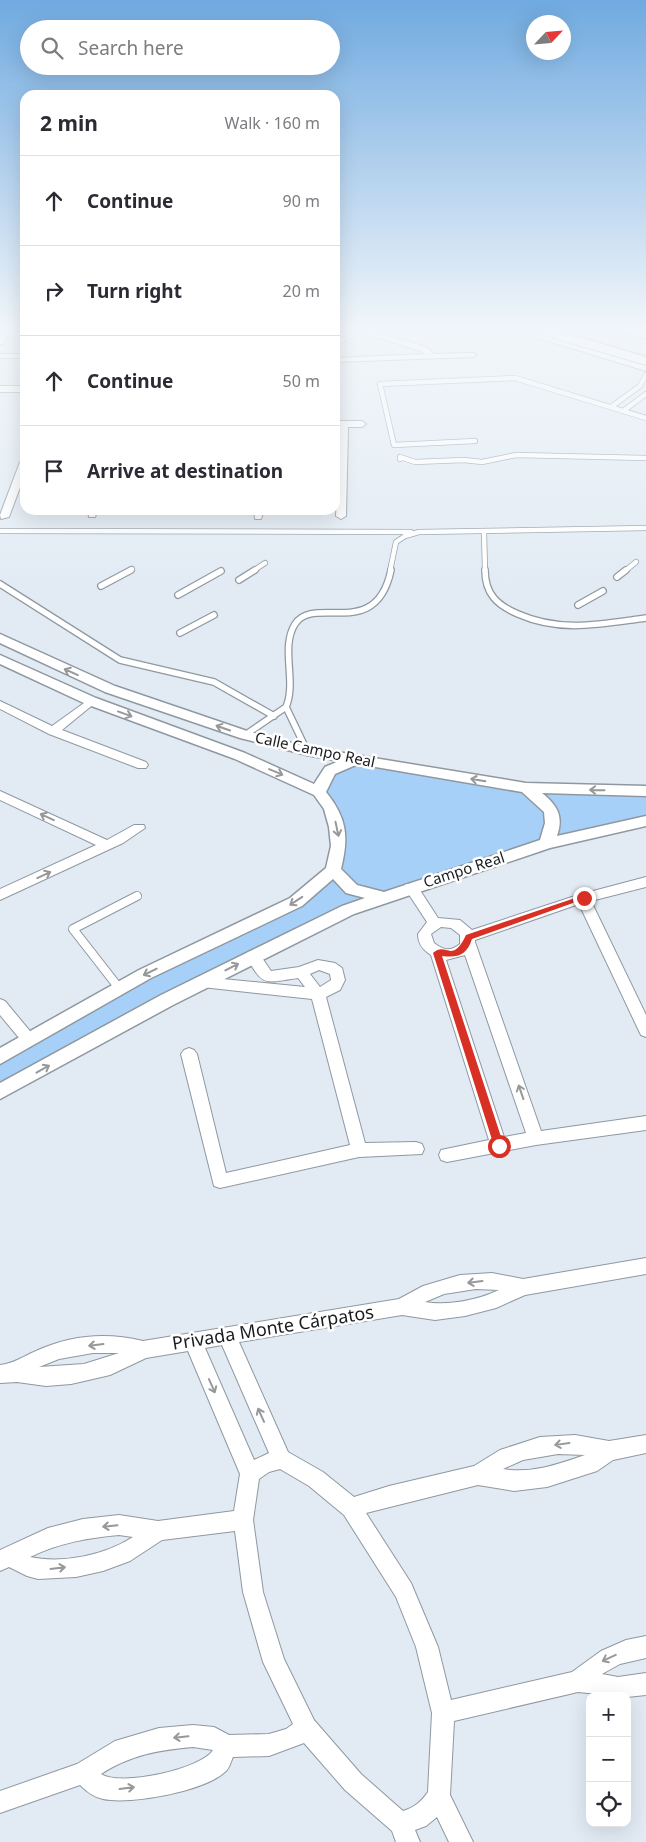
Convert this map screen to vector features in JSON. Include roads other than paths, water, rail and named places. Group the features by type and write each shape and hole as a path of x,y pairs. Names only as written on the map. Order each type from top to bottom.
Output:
{"street":[{"path":"341,516 340,424 362,424"},
{"path":"4,517 20,475"},
{"name":"Calle Campo Real","path":"0,638 110,689 245,735 307,751 526,788 646,791"},
{"name":"Calle Campo Real","path":"0,659 91,701 240,756 319,792"},
{"path":"53,731 91,701"},
{"path":"0,705 53,731 142,765"},
{"path":"0,1057 145,974 296,902 333,870 340,846 331,808 319,792 323,776 333,768 356,760"},
{"path":"526,788 546,805 553,814 554,824 547,843"},
{"path":"0,795 107,845"},
{"path":"547,843 646,821"},
{"path":"0,895 139,828"},
{"name":"Campo Real","path":"382,897 547,843"},
{"path":"333,870 352,889 382,897"},
{"path":"437,953 452,954 460,952 468,940 584,898 646,882"},
{"path":"411,887 435,924"},
{"path":"0,1092 202,982 348,910 382,897"},
{"path":"584,898 646,1030"},
{"path":"499,1146 437,953 426,944 424,939 428,928 435,924 448,922 455,924 466,932 536,1138"},
{"path":"253,956 268,983"},
{"path":"202,982 268,983 318,994 334,986 338,980 337,972 330,966 318,965 268,983"},
{"path":"301,972 318,994 359,1150"},
{"path":"0,1005 29,1040"},
{"path":"189,1054 220,1181 359,1150 416,1149"},
{"path":"447,1156 536,1138 646,1123"},
{"name":"Privada Monte Cárpatos","path":"7,1373 47,1377 79,1373 113,1365 129,1359 143,1350 402,1307 435,1312 465,1308 496,1300 522,1287 646,1266"},
{"name":"Privada Monte Cárpatos","path":"402,1307 430,1290 457,1284 489,1280 506,1282 522,1287"},
{"path":"227,1336 281,1459 316,1479 351,1508 404,1590 427,1647 443,1713 439,1796 461,1842"},
{"path":"193,1342 250,1474 243,1520 253,1592 274,1662 306,1728 353,1782 404,1832 429,1810 439,1796"},
{"name":"Privada Monte Cárpatos","path":"7,1373 46,1354 76,1347 110,1343 128,1344 143,1350"},
{"path":"478,1475 491,1464 507,1455 537,1448 572,1443 591,1444 609,1451"},
{"path":"351,1508 388,1496 478,1475 514,1481 547,1477 597,1461 609,1451 646,1444"},
{"path":"250,1474 264,1464 281,1459"},
{"path":"6,1559 48,1538 83,1529 118,1525 158,1531 243,1520"},
{"path":"6,1559 28,1567 47,1569 85,1564 122,1555 140,1545 158,1531"},
{"path":"578,1681 592,1667 609,1656 646,1646"},
{"path":"443,1713 578,1681 618,1688 646,1684"},
{"path":"0,1802 83,1773 115,1752 159,1739 192,1736 214,1738 227,1746 281,1743 306,1728"},
{"path":"83,1773 100,1787 116,1790 162,1784 197,1774 218,1763 227,1746"}],"lane":[{"path":"387,416 394,445 475,441"},
{"path":"400,459 400,457 415,462 464,460 482,462 516,455 646,458"},
{"path":"0,532 419,532 646,528"},
{"path":"484,531 486,540 484,562 490,595 506,609 532,622 554,627 584,628 646,618"},
{"path":"245,735 286,707 291,695 289,636 296,622 312,614 354,612 371,607 387,588 396,542 405,536 419,532"},
{"path":"617,577 636,562"},
{"path":"239,580 265,563"},
{"path":"101,586 132,569"},
{"path":"178,595 221,571"},
{"path":"0,584 120,660 214,682 274,716"},
{"path":"578,605 603,591"},
{"path":"180,633 214,615"},
{"path":"286,707 307,751"},
{"path":"120,988 73,928 137,896"}]}
